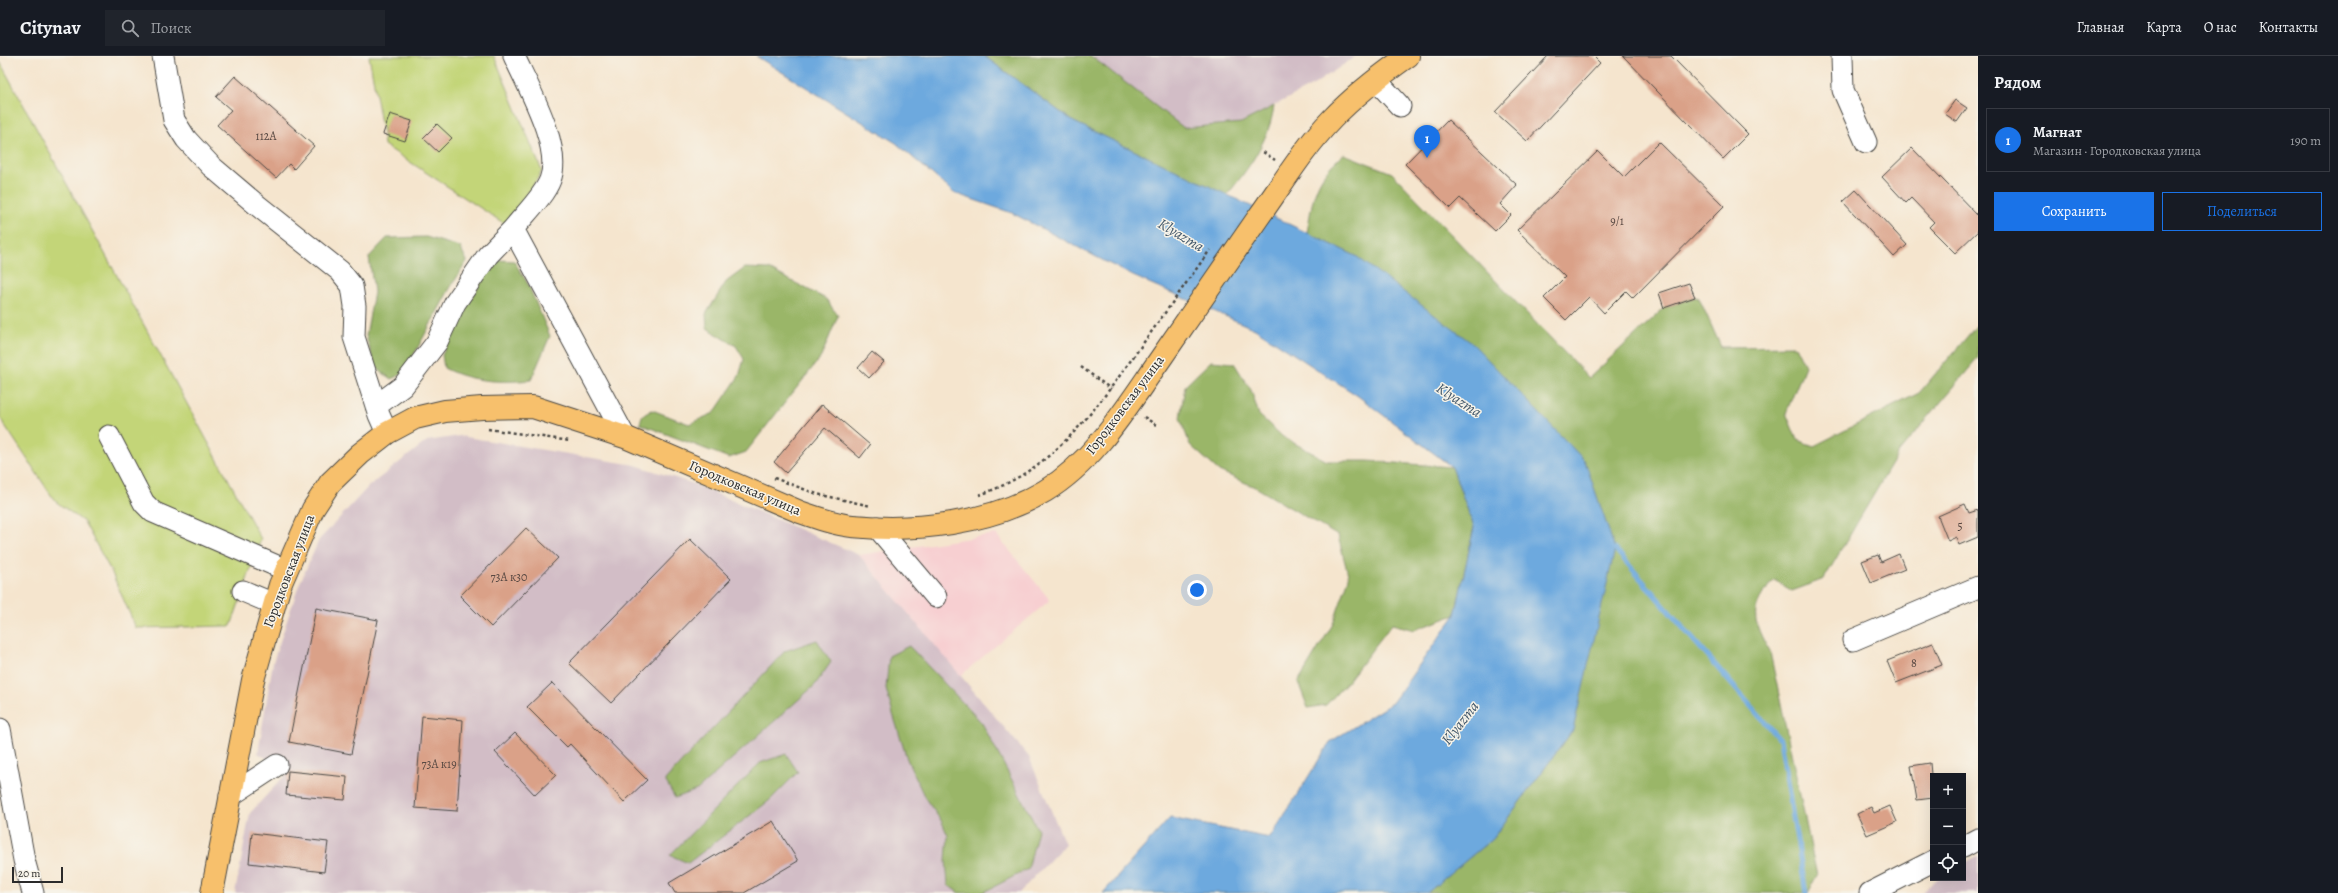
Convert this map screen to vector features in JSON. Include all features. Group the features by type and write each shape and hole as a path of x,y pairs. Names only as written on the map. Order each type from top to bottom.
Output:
{"main road":[{"name":"Городковская улица","path":"212,893 252,680 274,604 286,570 313,509 330,482 360,454 387,433 415,418 445,411 482,408 533,407 625,437 800,512 851,526 877,527 933,524 960,520 1006,509 1046,491 1081,462 1136,410 1278,166 1376,80 1408,56"}],"street":[{"path":"163,56 174,120 186,139 211,166 257,205 340,271 352,286 355,306 354,337 376,406 387,433"},
{"path":"376,406 403,386 437,342 455,303 488,255 513,229 550,180 554,159 550,138 514,56"},
{"path":"1842,56 1843,90 1866,142"},
{"path":"1376,80 1400,106"},
{"path":"513,229 625,437"},
{"path":"109,436 144,503 153,512 286,570"},
{"path":"877,527 936,597"},
{"path":"1853,640 1978,587"},
{"path":"243,591 274,604"},
{"path":"0,729 24,860 33,893"},
{"path":"230,796 277,765"},
{"path":"1966,845 1978,839"},
{"path":"1870,893 1930,863"}],"path":[{"path":"1263,152 1278,166"},
{"path":"1081,367 1111,389 1211,249"},
{"path":"1136,410 1156,425"},
{"path":"482,428 513,431 572,441"}],"shaded area":[{"path":"1091,56 1356,56 1315,84 1241,123 1184,129"},
{"path":"460,436 635,465 694,484 859,555 1029,757 1065,844 1019,893 235,893 250,813 288,772 258,753 273,662 299,585 319,540 369,486 427,441"},
{"path":"996,534 1050,600 960,676 859,555"},
{"path":"1978,856 1978,893 1923,893 1927,887 1936,881 1966,881 1966,862"}],"green space":[{"path":"369,56 494,56 542,171 508,226 384,145"},
{"path":"984,56 1091,56 1184,128 1241,123 1274,106 1268,131 1257,154 1227,195 1074,122"},
{"path":"0,62 261,539 231,626 136,628 112,573 84,522 55,501 0,418"},
{"path":"1344,154 1392,173 1589,378 1664,308 1695,297 1699,298 1721,347 1795,346 1805,366 1786,413 1797,440 1814,446 1919,393 1978,324 1978,358 1899,452 1824,579 1792,591 1775,580 1760,598 1757,606 1757,623 1759,631 1770,652 1817,876 1808,893 1427,893 1493,838 1573,730 1356,256 1307,233 1316,189 1326,171"},
{"path":"426,237 460,247 467,261 449,290 404,373 391,379 375,367 366,336 374,292 369,257 387,238"},
{"path":"499,260 514,261 528,284 550,336 531,380 498,381 475,379 454,373 444,368 442,355 466,307 485,276"},
{"path":"745,268 769,269 826,299 838,316 821,357 746,452 729,458 640,424 642,416 652,410 689,424 714,413 739,376 744,359 736,346 707,328 706,314 726,282"},
{"path":"1211,361 1234,363 1251,390 1259,415 1283,437 1327,461 1368,461 1452,467 1474,527 1455,615 1414,630 1392,624 1348,681 1326,705 1308,708 1298,682 1333,624 1349,578 1338,536 1257,488 1219,471 1190,445 1180,418 1185,386"},
{"path":"817,640 831,662 815,685 697,790 675,798 665,780 785,651"},
{"path":"909,646 982,723 1038,830 1028,869 982,893 959,893 948,885 946,860 948,836 942,822 925,798 907,759 893,714 886,689 889,656"},
{"path":"786,754 798,772 770,800 688,863 670,855 760,763"}],"water":[{"name":"Klyazma","path":"756,56 984,56 1074,122 1356,256 1473,344 1585,461 1615,549 1573,730 1493,838 1427,893 1103,893 1170,818 1270,838 1330,742 1392,703 1455,615 1474,527 1452,467 1358,396 1255,329 1133,276 1012,213 954,193 896,143"}],"building":[{"path":"1548,56 1593,56 1600,63 1527,141 1495,112"},
{"path":"1623,56 1671,56 1748,134 1723,159"},
{"path":"235,76 314,146 294,169 289,164 276,178 217,125 231,110 216,97"},
{"path":"1955,100 1967,108 1957,122 1945,114"},
{"path":"390,114 412,121 405,141 383,134"},
{"path":"1448,120 1517,185 1500,204 1511,215 1495,231 1460,198 1450,208 1405,164"},
{"path":"437,124 452,138 438,152 423,138"},
{"path":"1659,142 1724,206 1633,298 1626,291 1604,313 1589,297 1566,320 1544,298 1565,277 1517,230 1598,151 1624,177"},
{"path":"1912,148 1978,216 1978,231 1955,253 1929,227 1934,222 1911,198 1906,203 1882,177"},
{"path":"1856,190 1907,245 1894,257 1843,202"},
{"path":"1689,283 1695,297 1664,308 1659,293"},
{"path":"872,352 884,362 869,378 858,368"},
{"path":"822,404 870,445 860,458 825,428 786,473 774,462"},
{"path":"1965,504 1969,513 1978,510 1978,537 1959,545 1956,537 1948,541 1938,516"},
{"path":"526,528 558,558 491,627 460,596"},
{"path":"690,539 731,579 611,703 569,663"},
{"path":"1899,554 1905,569 1871,583 1862,561 1878,555 1881,562"},
{"path":"316,608 378,620 351,754 289,742"},
{"path":"1933,643 1942,665 1896,683 1887,661"},
{"path":"552,683 647,780 624,802 570,744 567,747 527,707"},
{"path":"422,716 463,720 457,811 415,808"},
{"path":"515,733 556,775 535,795 495,752"},
{"path":"1930,763 1930,798 1917,800 1911,766"},
{"path":"288,771 347,777 345,800 286,795"},
{"path":"1890,806 1897,822 1867,835 1857,814 1871,807 1874,813"},
{"path":"773,821 798,861 744,893 675,893 669,883"},
{"path":"252,833 328,842 324,872 249,863"}],"waterway":[{"path":"1615,549 1780,740 1806,893"}],"place":[{"name":"Магнат","path":"1427,158"}]}
